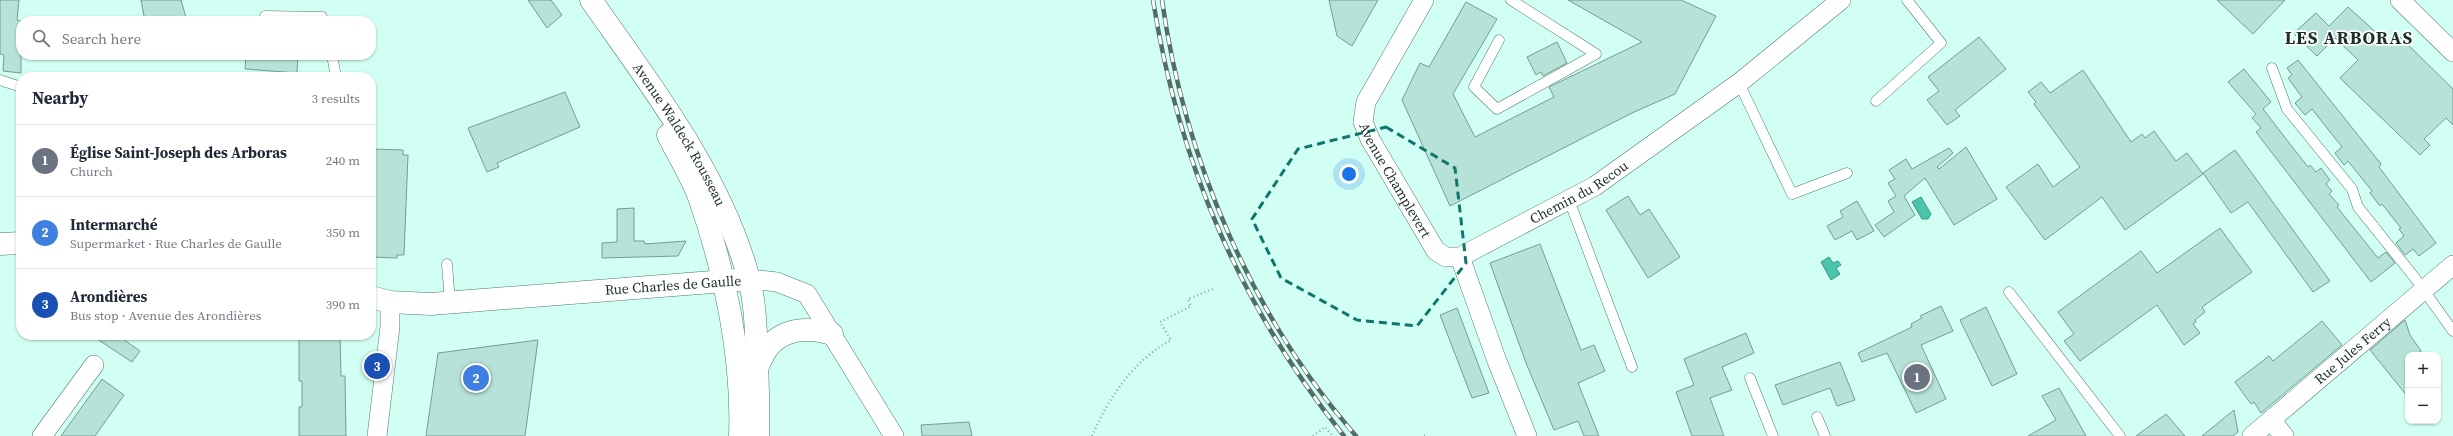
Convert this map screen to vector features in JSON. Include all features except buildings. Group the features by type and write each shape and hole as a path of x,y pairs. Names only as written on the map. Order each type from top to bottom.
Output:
{"main road":[{"name":"Avenue Waldeck Rousseau","path":"584,0 650,98 699,196 723,281 732,322 738,376 740,436"},
{"name":"Avenue Waldeck Rousseau","path":"591,0 695,154 731,230 749,279 756,320 758,436"},
{"path":"0,244 16,243"},
{"name":"Rue Charles de Gaulle","path":"381,299 431,304 749,279"},
{"path":"757,368 771,343 784,335 812,328 832,334"}],"street":[{"name":"Avenue Champlevert","path":"1424,0 1366,102 1363,122 1370,139 1436,251 1446,257 1460,257"},
{"name":"Chemin du Recou","path":"1460,257 1594,186 1739,83 1841,0"},
{"path":"2400,0 2453,52"},
{"path":"1460,257 1497,361 1527,436"},
{"name":"Rue Jules Ferry","path":"2252,436 2453,265"},
{"name":"Rue Charles de Gaulle","path":"749,279 777,282 807,294 894,436"},
{"path":"377,436 390,327 381,299"},
{"path":"42,436 94,365"},
{"path":"2271,420 2284,436"}],"lane":[{"path":"1499,40 1474,87 1497,109 1596,54 1511,0"},
{"path":"1876,101 1942,43 1907,0"},
{"path":"333,60 336,72"},
{"path":"2272,68 2287,109 2352,189 2358,207 2453,331"},
{"path":"0,80 16,85"},
{"path":"1739,83 1792,194 1847,173"},
{"path":"1569,200 1632,367"},
{"path":"447,264 450,302"},
{"path":"2009,292 2120,436"},
{"path":"1750,378 1773,436"},
{"path":"1817,417 1825,436"}],"path":[{"path":"1092,436 1102,412 1115,391 1143,360 1171,340 1160,322 1191,306 1188,299 1213,289"},
{"path":"1313,436 1325,427 1333,436"}],"highlighted area":[{"path":"1386,127 1455,168 1466,263 1417,326 1357,320 1281,278 1252,219 1298,149"}],"shaded area":[{"path":"1921,197 1931,214 1928,219 1922,219 1912,202"},
{"path":"1829,257 1833,263 1838,261 1841,265 1836,268 1840,274 1831,280 1821,262"}],"railway":[{"path":"1153,0 1164,60 1179,119 1197,176 1219,231 1245,284 1274,336 1307,387 1344,436"},
{"path":"1162,0 1172,59 1187,117 1205,175 1228,232 1254,287 1284,339 1318,389 1356,436"}],"place":[{"name":"Arondières","path":"377,366"},
{"name":"Église Saint-Joseph des Arboras","path":"1917,377"},
{"name":"Intermarché","path":"476,378"}],"district":[{"name":"LES ARBORAS","path":"2349,37"}]}
